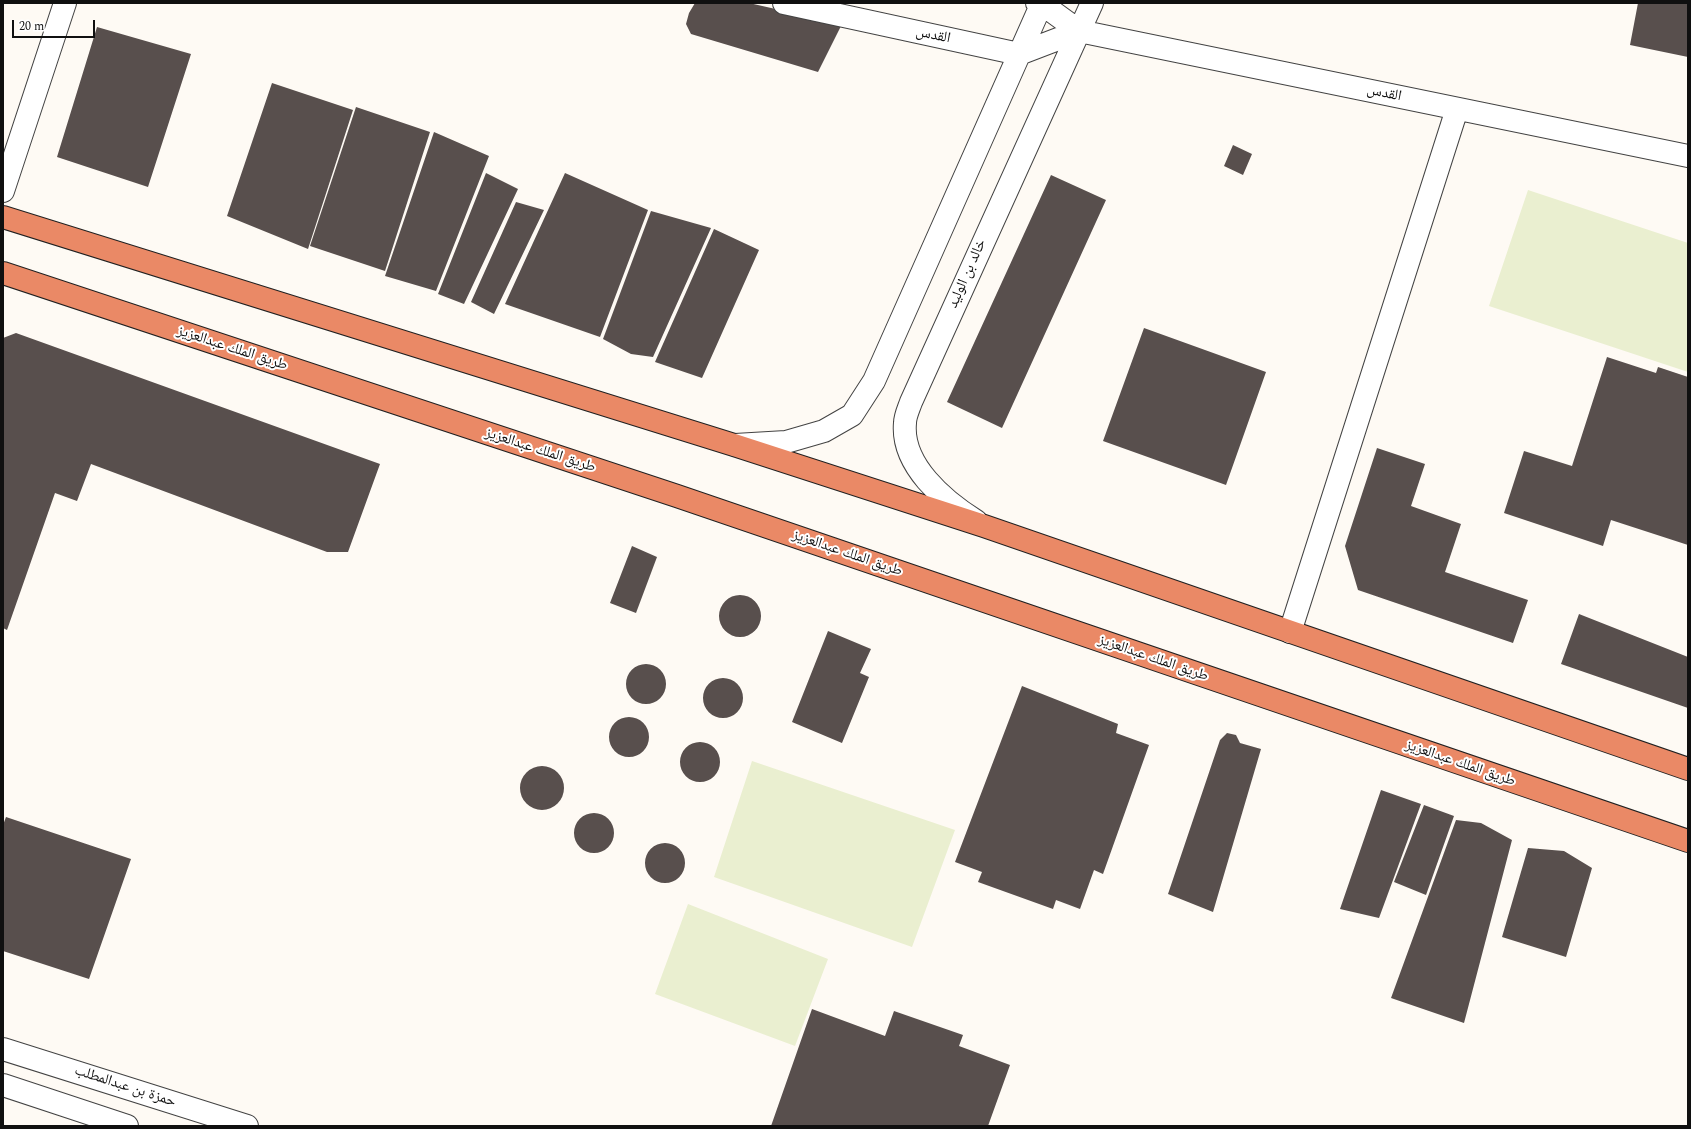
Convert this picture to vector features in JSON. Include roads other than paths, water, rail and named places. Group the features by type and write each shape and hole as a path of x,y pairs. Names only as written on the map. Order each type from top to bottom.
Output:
{"highway":[{"path":"3,217 734,445 984,526 1688,769"},
{"name":"طريق الملك عبدالعزيز","path":"3,273 685,499 1688,842"}],"street":[{"path":"3,191 65,3"},
{"name":"القدس","path":"784,3 1019,54"},
{"path":"734,445 786,442 824,431 852,414 874,381 1019,54 1040,3"},
{"name":"القدس","path":"1040,3 1079,31 1688,156"},
{"name":"خالد بن الوليد","path":"984,526 959,510 936,489 917,466 907,446 905,423 910,402 1092,3"},
{"path":"1019,54 1079,31"},
{"path":"1290,632 1457,109"},
{"name":"حمزة بن عبدالمطلب","path":"3,1049 246,1126"},
{"path":"3,1085 127,1126"}]}
